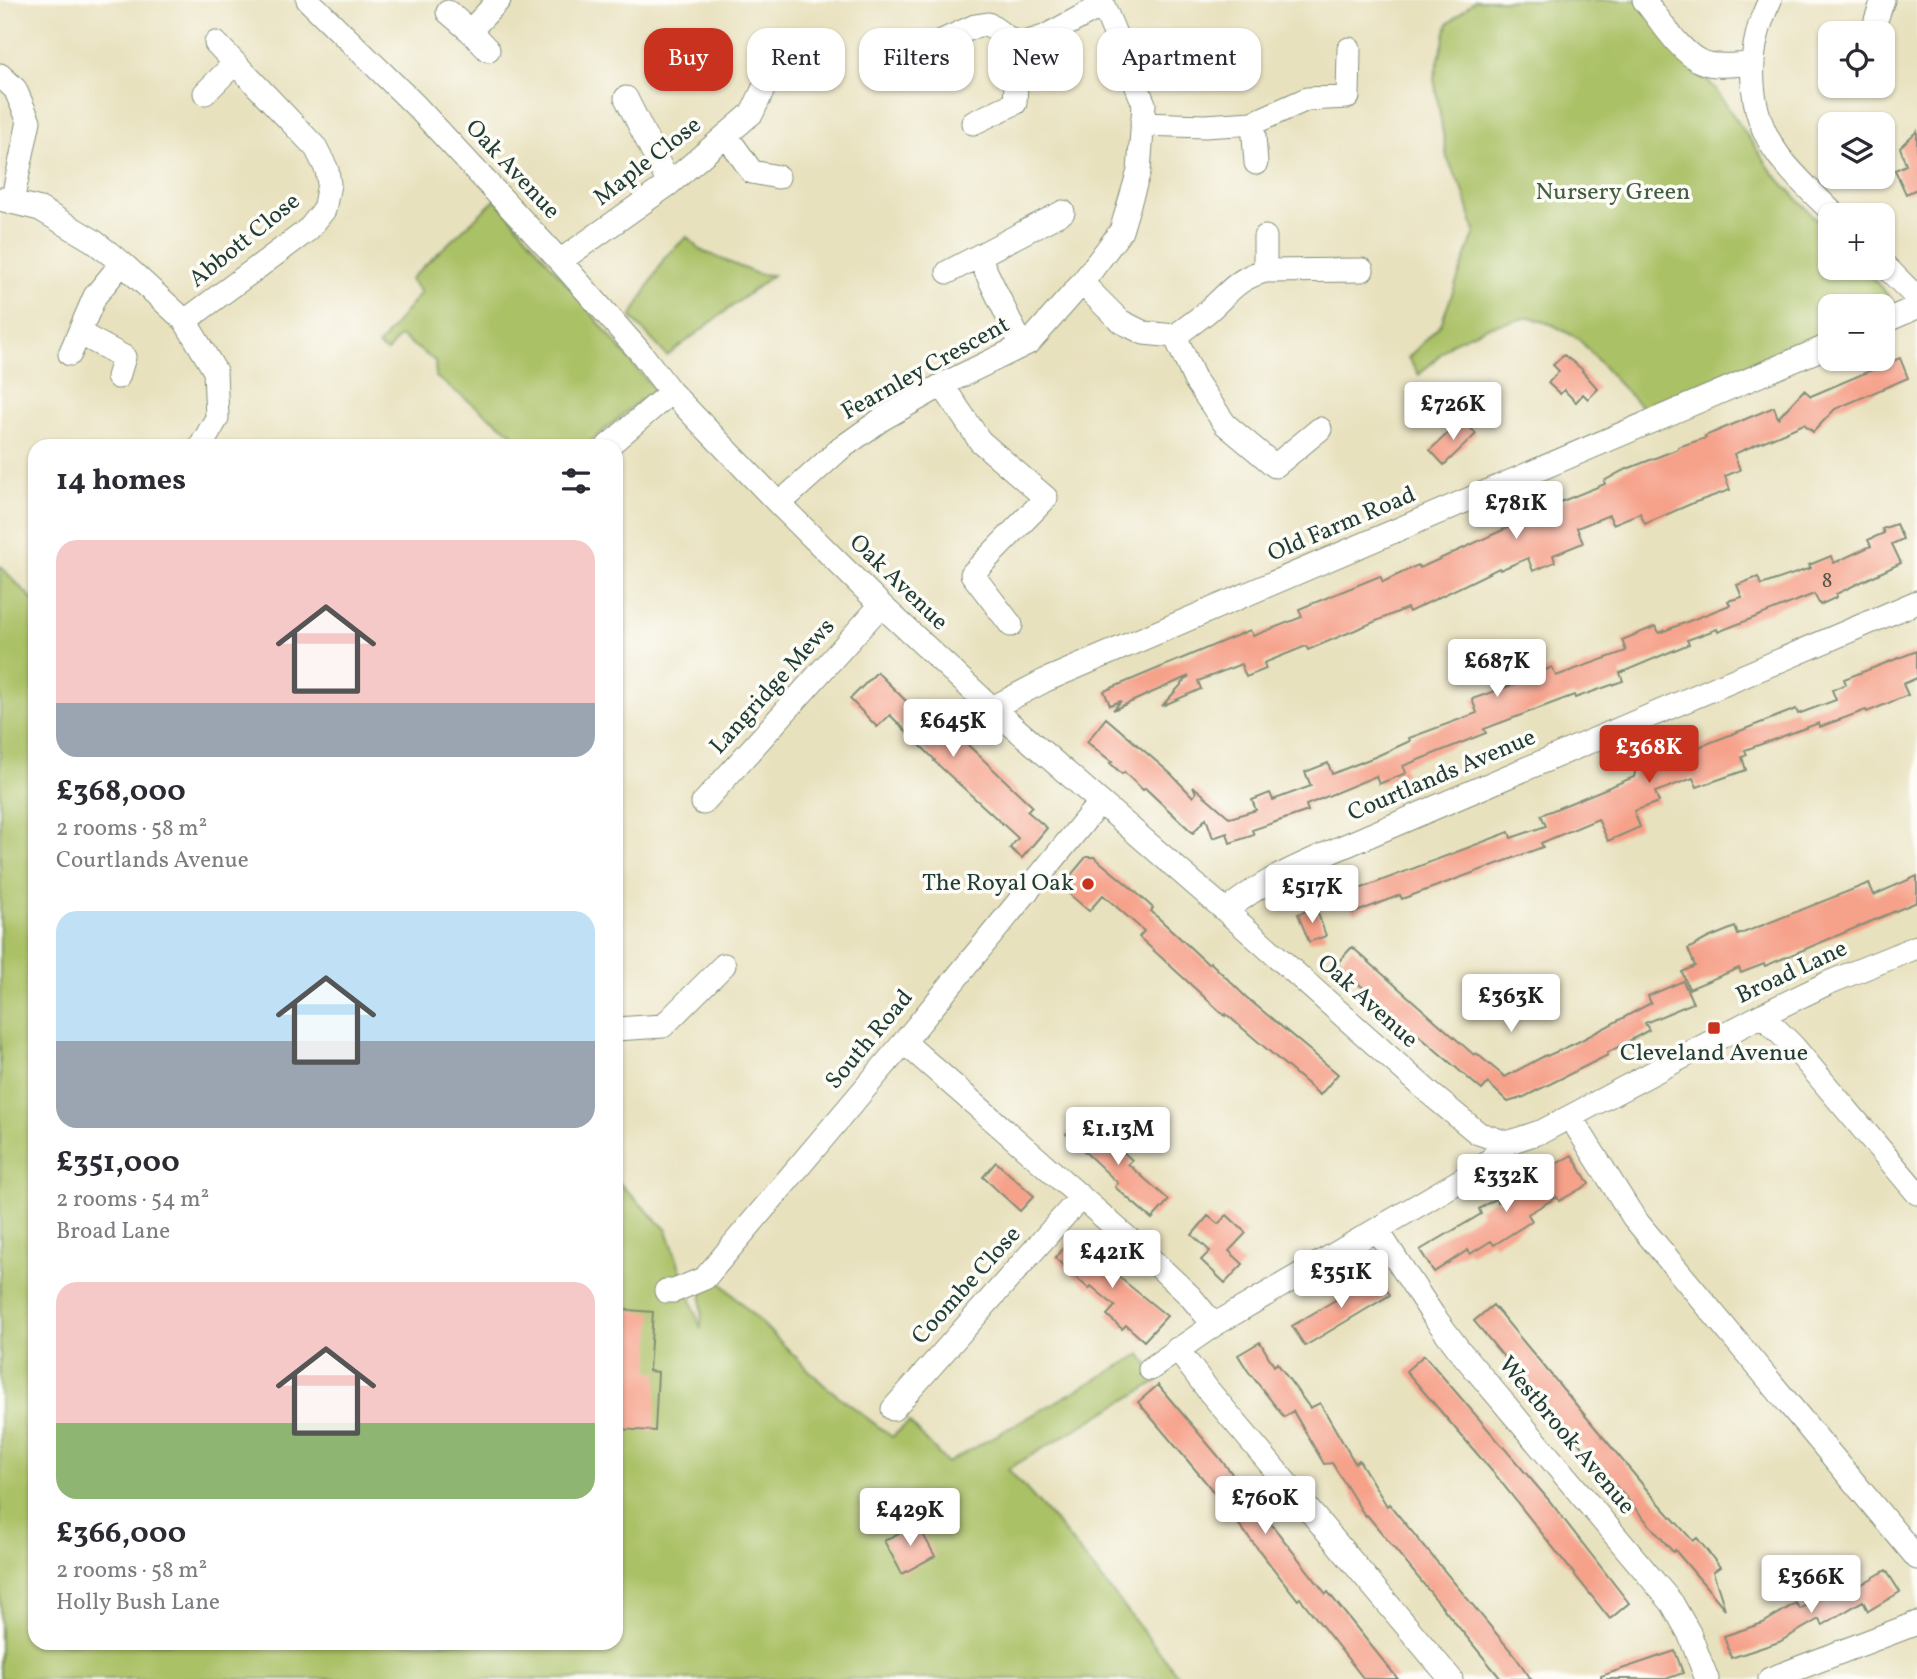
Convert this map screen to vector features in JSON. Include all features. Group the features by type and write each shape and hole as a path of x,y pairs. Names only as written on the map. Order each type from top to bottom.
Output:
{"street":[{"name":"Oak Avenue","path":"308,0 416,107 560,261 641,353 671,392 881,605 992,708 1471,1128 1487,1138 1507,1143"},
{"path":"470,31 499,0"},
{"path":"1644,0 1683,47 1697,59 1709,64 1752,64"},
{"path":"1770,0 1762,18 1752,64 1755,100 1770,142 1783,162 1823,203"},
{"path":"1877,21 1883,0"},
{"path":"1059,28 1102,3"},
{"name":"Fearnley Crescent","path":"779,504 840,449 882,419 942,385 1030,342 1082,283 1121,231 1139,171 1144,104 1136,79 1102,3"},
{"path":"449,12 488,50"},
{"path":"971,28 988,24 994,28"},
{"name":"Abbott Close","path":"185,321 308,230 324,210 329,184 327,170 316,148 216,43"},
{"path":"1142,124 1205,126 1253,123 1307,99 1348,97 1349,49"},
{"path":"205,93 234,64"},
{"path":"0,75 15,89 29,121 6,201 40,209 92,240 122,262 185,321 215,371 217,418 205,439"},
{"name":"Maple Close","path":"560,261 668,184 752,114 761,91"},
{"path":"973,123 1015,103 1016,91"},
{"path":"626,98 668,184"},
{"path":"1253,123 1256,163"},
{"path":"726,135 752,172 778,177"},
{"path":"948,272 1063,212"},
{"path":"1265,237 1265,271"},
{"path":"979,257 1022,346"},
{"path":"118,377 124,357 75,344 95,296 122,262"},
{"path":"1082,283 1120,321 1143,333 1175,336 1207,312 1244,278 1265,271 1362,270"},
{"path":"1895,276 1917,298"},
{"path":"1895,317 1917,307"},
{"path":"1175,336 1195,380 1225,424 1275,466 1320,429"},
{"name":"Old Farm Road","path":"992,708 1046,680 1818,350"},
{"path":"942,385 980,442 1046,498 972,574 1011,625"},
{"path":"616,439 671,392"},
{"name":"Courtlands Avenue","path":"1226,911 1255,888 1308,862 1917,602"},
{"name":"Langridge Mews","path":"703,803 881,605"},
{"name":"South Road","path":"666,1291 674,1291 705,1278 904,1042 1100,803"},
{"name":"Broad Lane","path":"1150,1369 1214,1325 1473,1173 1507,1143 1536,1134 1571,1118 1762,1015 1828,983 1917,947"},
{"path":"623,1029 663,1026 724,965"},
{"path":"1762,1015 1793,1046 1917,1193"},
{"path":"904,1042 1190,1296 1214,1325"},
{"path":"1571,1118 1634,1218 1917,1558"},
{"name":"Coombe Close","path":"893,1409 1080,1198"},
{"name":"Westbrook Avenue","path":"1377,1230 1460,1351 1672,1603 1689,1633 1707,1679"},
{"path":"1177,1349 1208,1390 1451,1679"},
{"path":"1770,1679 1917,1623"}],"green space":[{"name":"Nursery Green","path":"1475,0 1641,0 1713,86 1773,173 1818,221 1818,280 1874,280 1887,294 1818,294 1818,342 1650,415 1579,339 1553,325 1530,317 1487,327 1453,342 1419,375 1408,358 1441,324 1475,232 1464,193 1447,158 1434,78 1448,24"},
{"path":"496,199 654,389 593,439 512,439 512,433 436,377 435,361 400,336 387,352 378,346 421,292 410,279"},
{"path":"687,237 700,250 757,274 773,275 667,356 631,317 665,257"},
{"path":"0,566 28,595 28,1650 623,1650 623,1187 667,1230 701,1329 702,1291 711,1280 719,1281 823,1384 892,1437 909,1422 947,1463 1141,1354 1158,1381 1008,1469 1060,1527 1181,1679 0,1679"}],"building":[{"path":"1917,131 1917,189 1906,194 1895,170 1906,165 1900,147"},
{"path":"1564,355 1583,370 1598,389 1588,399 1583,394 1576,402 1564,390 1560,394 1548,383 1559,371 1553,365"},
{"path":"1900,358 1908,378 1835,409 1813,432 1804,424 1734,454 1740,470 1725,476 1730,490 1645,524 1640,513 1613,524 1609,515 1577,528 1583,543 1553,555 1555,562 1533,571 1528,558 1500,570 1499,568 1409,612 1407,608 1308,650 1306,646 1264,663 1266,669 1246,677 1241,664 1198,681 1201,689 1162,706 1189,676 1113,710 1121,701 1110,705 1104,691 1250,630 1253,636 1302,617 1299,609 1380,576 1383,582 1418,565 1420,568 1514,525 1513,521 1605,484 1604,481 1622,471 1706,438 1705,436 1774,407 1778,418 1804,390 1811,396 1870,371 1895,371 1895,360"},
{"path":"1463,419 1476,434 1444,465 1430,450"},
{"path":"1896,524 1903,539 1892,544 1901,563 1836,594 1837,597 1820,605 1814,594 1718,632 1717,629 1687,640 1689,644 1620,673 1623,681 1575,698 1574,695 1484,729 1486,733 1403,766 1406,773 1379,784 1376,776 1306,805 1308,811 1252,830 1254,835 1230,843 1227,833 1213,838 1206,818 1193,833 1145,788 1143,790 1124,772 1122,774 1110,763 1112,762 1087,742 1106,718 1171,774 1193,797 1196,793 1193,786 1230,818 1256,810 1252,800 1270,793 1273,800 1311,786 1305,772 1328,763 1332,774 1377,756 1410,741 1409,738 1477,713 1472,699 1518,683 1552,667 1556,676 1626,651 1622,640 1656,626 1659,633 1730,605 1728,601 1742,597 1737,585 1758,577 1761,585 1811,568 1809,565 1831,556 1834,563 1871,546 1868,540 1884,533 1882,529"},
{"path":"1917,651 1917,678 1903,684 1908,695 1867,712 1866,710 1820,727 1819,723 1745,750 1747,755 1742,757 1746,770 1697,787 1693,778 1655,792 1659,802 1634,811 1640,827 1608,841 1598,819 1541,843 1543,847 1402,899 1400,895 1354,913 1351,909 1346,894 1509,832 1511,838 1546,826 1541,815 1634,777 1636,768 1699,749 1796,709 1798,714 1836,700 1832,690 1846,684 1844,679"},
{"path":"877,672 918,713 926,705 1032,806 1027,811 1047,828 1022,858 1010,848 1018,838 934,761 890,715 877,727 850,699"},
{"path":"1086,857 1094,857 1129,886 1153,908 1151,911 1208,964 1210,962 1246,997 1338,1074 1320,1095 1226,1014 1225,1016 1139,937 1144,931 1103,895 1089,911 1061,887"},
{"path":"1917,876 1917,902 1765,966 1764,964 1741,973 1739,968 1689,989 1682,972 1695,966 1688,949 1708,938 1735,927 1738,935 1869,883 1874,895"},
{"path":"1316,908 1326,936 1309,942 1298,914"},
{"path":"1352,947 1474,1055 1476,1053 1505,1077 1651,1003 1648,996 1683,981 1693,1003 1645,1023 1649,1030 1607,1053 1608,1055 1524,1097 1508,1102 1488,1083 1482,1090 1339,967 1339,961"},
{"path":"1084,1116 1132,1160 1128,1164 1169,1200 1152,1219 1115,1187 1118,1183 1066,1134"},
{"path":"1572,1155 1589,1184 1559,1201 1557,1197 1528,1214 1532,1221 1494,1245 1491,1241 1470,1254 1468,1250 1434,1272 1420,1250 1481,1214 1479,1209 1488,1203 1496,1199 1498,1202 1545,1176 1542,1172"},
{"path":"996,1162 1034,1196 1020,1211 983,1177"},
{"path":"1227,1215 1246,1233 1229,1251 1243,1264 1225,1283 1201,1260 1210,1251 1192,1235 1208,1216 1218,1224"},
{"path":"1074,1237 1167,1316 1144,1341 1126,1325 1122,1329 1107,1315 1115,1306 1091,1286 1089,1289 1055,1258"},
{"path":"1377,1275 1390,1295 1305,1346 1292,1326"},
{"path":"1493,1305 1648,1491 1693,1541 1697,1538 1720,1567 1713,1572 1725,1609 1563,1425 1561,1426 1474,1321"},
{"path":"623,1310 653,1312 649,1371 658,1372 655,1431 623,1429"},
{"path":"1260,1342 1274,1366 1277,1363 1310,1408 1320,1403 1355,1463 1359,1460 1387,1506 1389,1504 1531,1679 1501,1679 1367,1515 1365,1516 1332,1463 1324,1464 1293,1411 1284,1417 1238,1355"},
{"path":"1424,1355 1548,1499 1629,1603 1610,1619 1497,1477 1406,1371"},
{"path":"1158,1385 1398,1679 1364,1679 1300,1598 1298,1600 1204,1480 1138,1402"},
{"path":"917,1523 935,1556 902,1574 884,1541"},
{"path":"1886,1570 1900,1592 1868,1611 1863,1601 1823,1625 1819,1619 1779,1642 1731,1658 1724,1636 1763,1623 1796,1603 1800,1609 1840,1586 1845,1594"},
{"path":"1675,1651 1683,1673 1666,1679 1601,1679 1601,1676"}],"place":[{"name":"The Royal Oak","path":"1088,884"},
{"name":"Cleveland Avenue","path":"1714,1028"}]}
